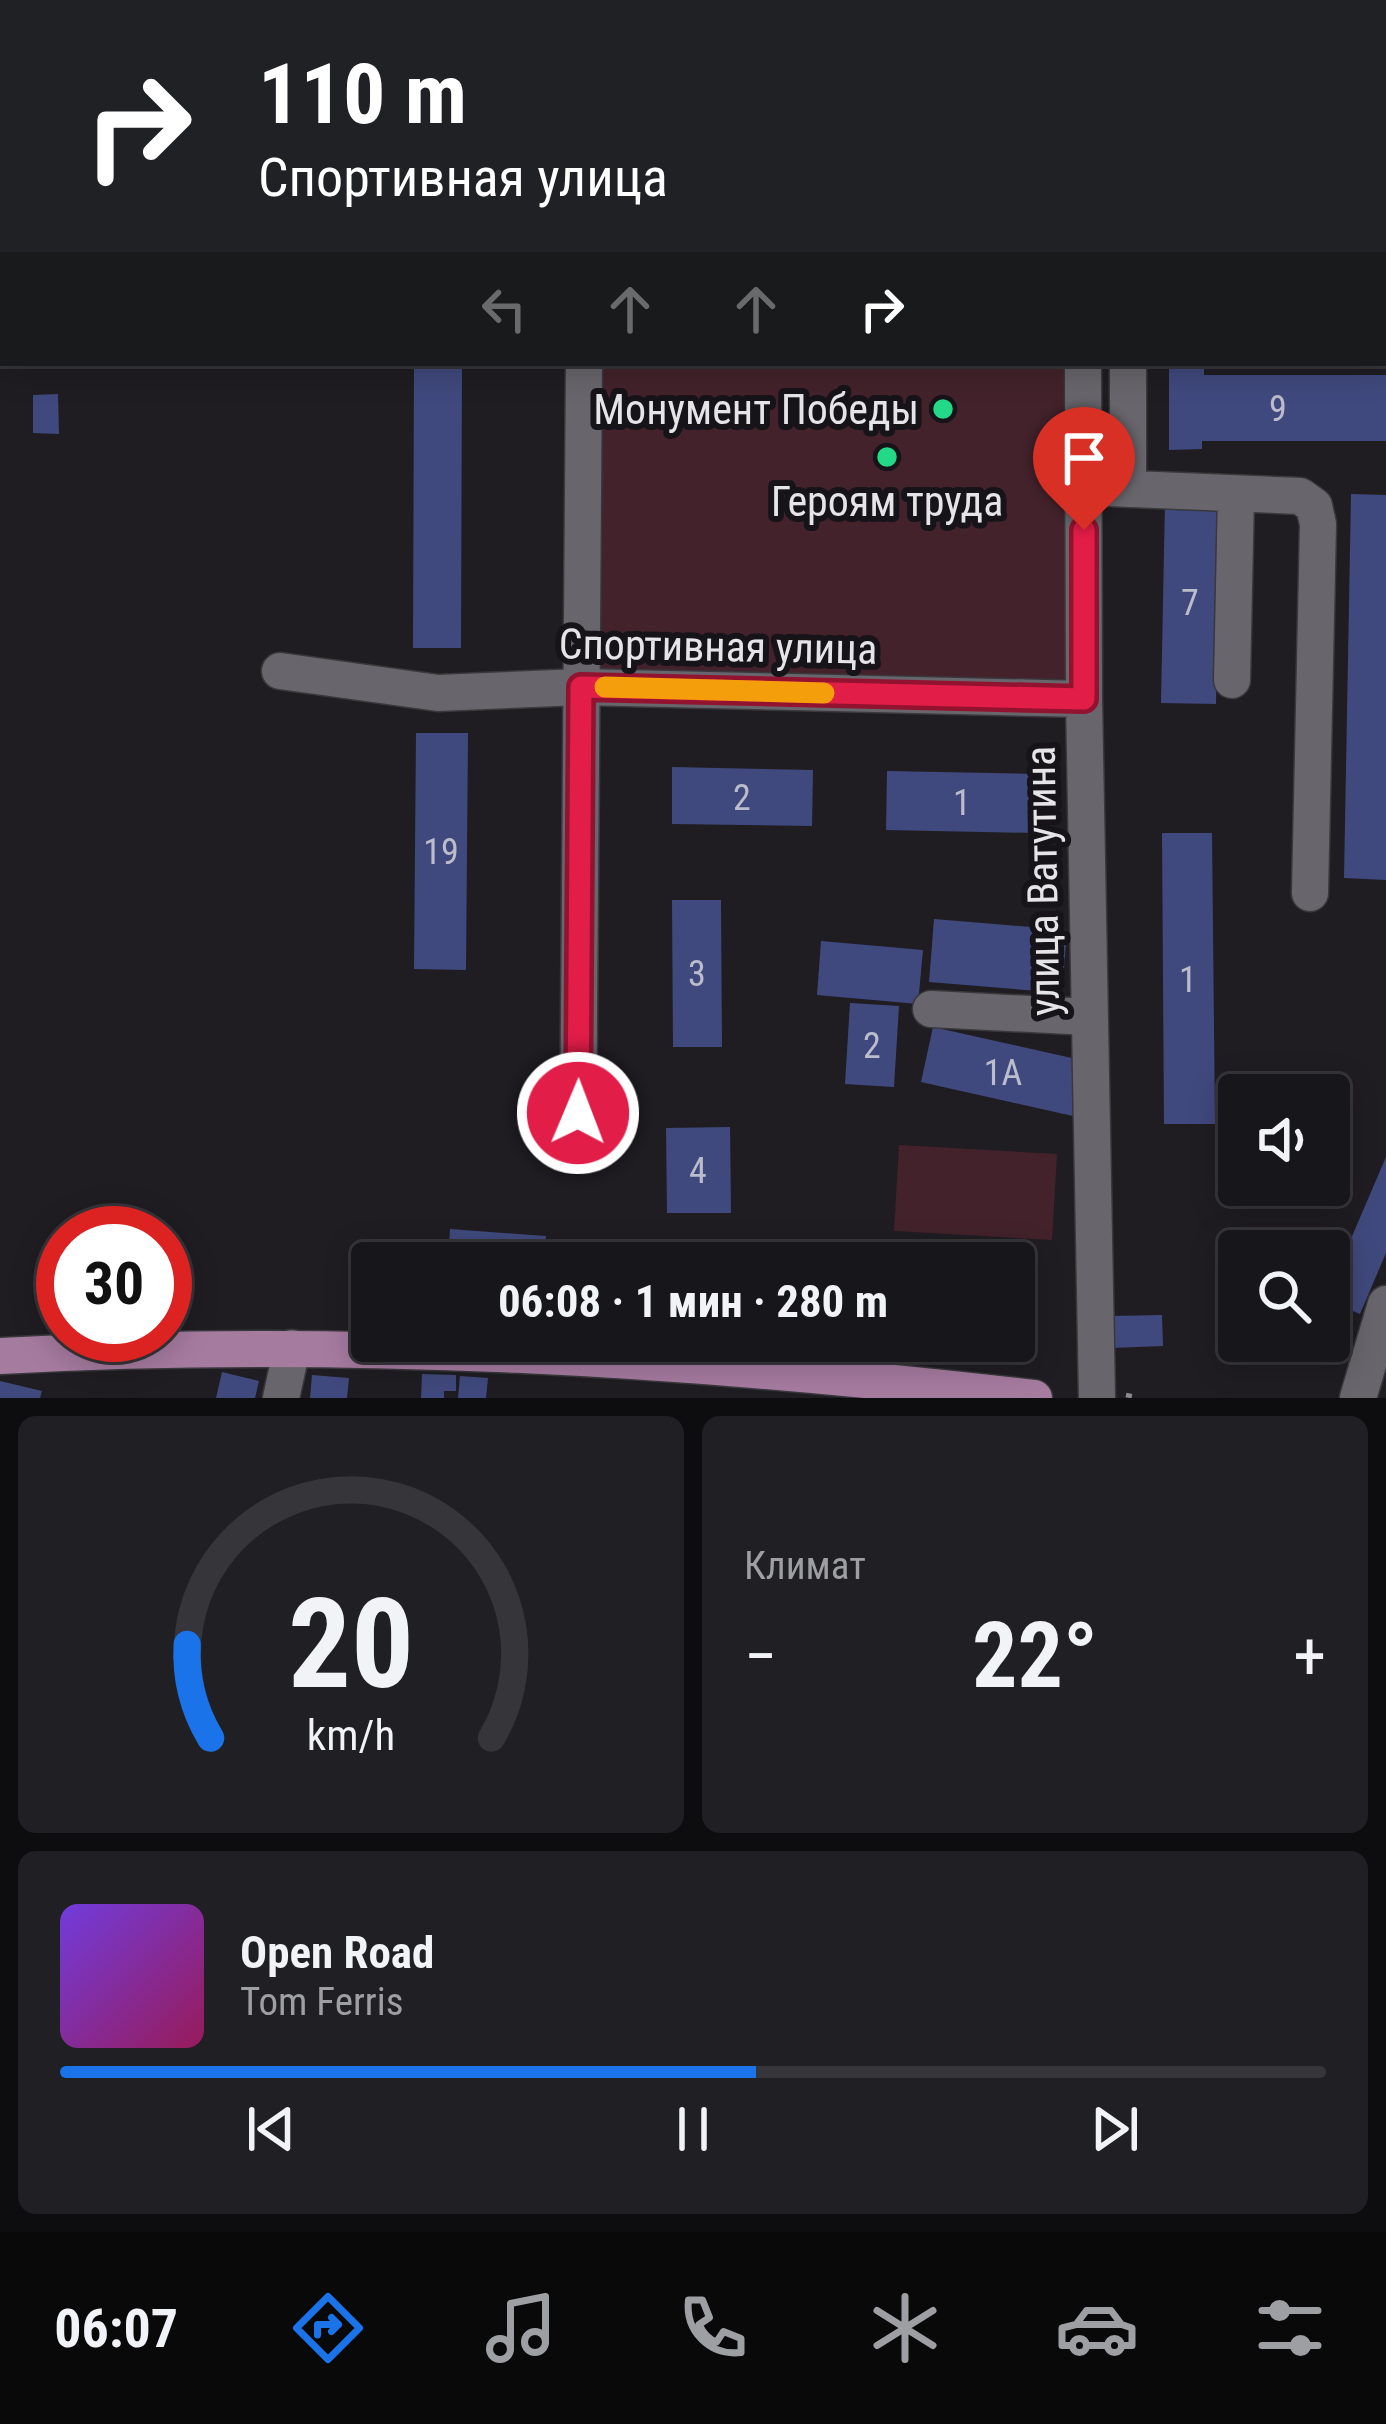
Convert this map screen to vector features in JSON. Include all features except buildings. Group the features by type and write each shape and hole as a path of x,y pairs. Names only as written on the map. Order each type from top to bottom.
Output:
{"main road":[{"path":"6,1351 292,1348 527,1354 806,1371 1034,1398"}],"street":[{"path":"578,1150 584,366"},
{"name":"улица Ватутина","path":"1083,366 1097,1398"},
{"path":"1128,489 1129,366"},
{"path":"1084,487 1300,496 1318,514 1310,893"},
{"path":"1232,680 1236,494"},
{"name":"Спортивная улица","path":"280,671 438,693 581,687 1084,699"},
{"path":"931,1009 1089,1017"},
{"path":"1358,1398 1386,1304"},
{"path":"281,1398 292,1348"}],"shaded area":[{"path":"598,366 1076,366 1073,686 595,672"},
{"path":"899,1145 1057,1154 1052,1240 894,1231"}],"slow traffic":[{"path":"605,687 824,693"}],"place":[{"name":"Монумент Победы","path":"943,409"},
{"name":"Героям труда","path":"887,457"}],"route":[{"path":"578,1113 581,687 1084,699 1084,530"}]}
